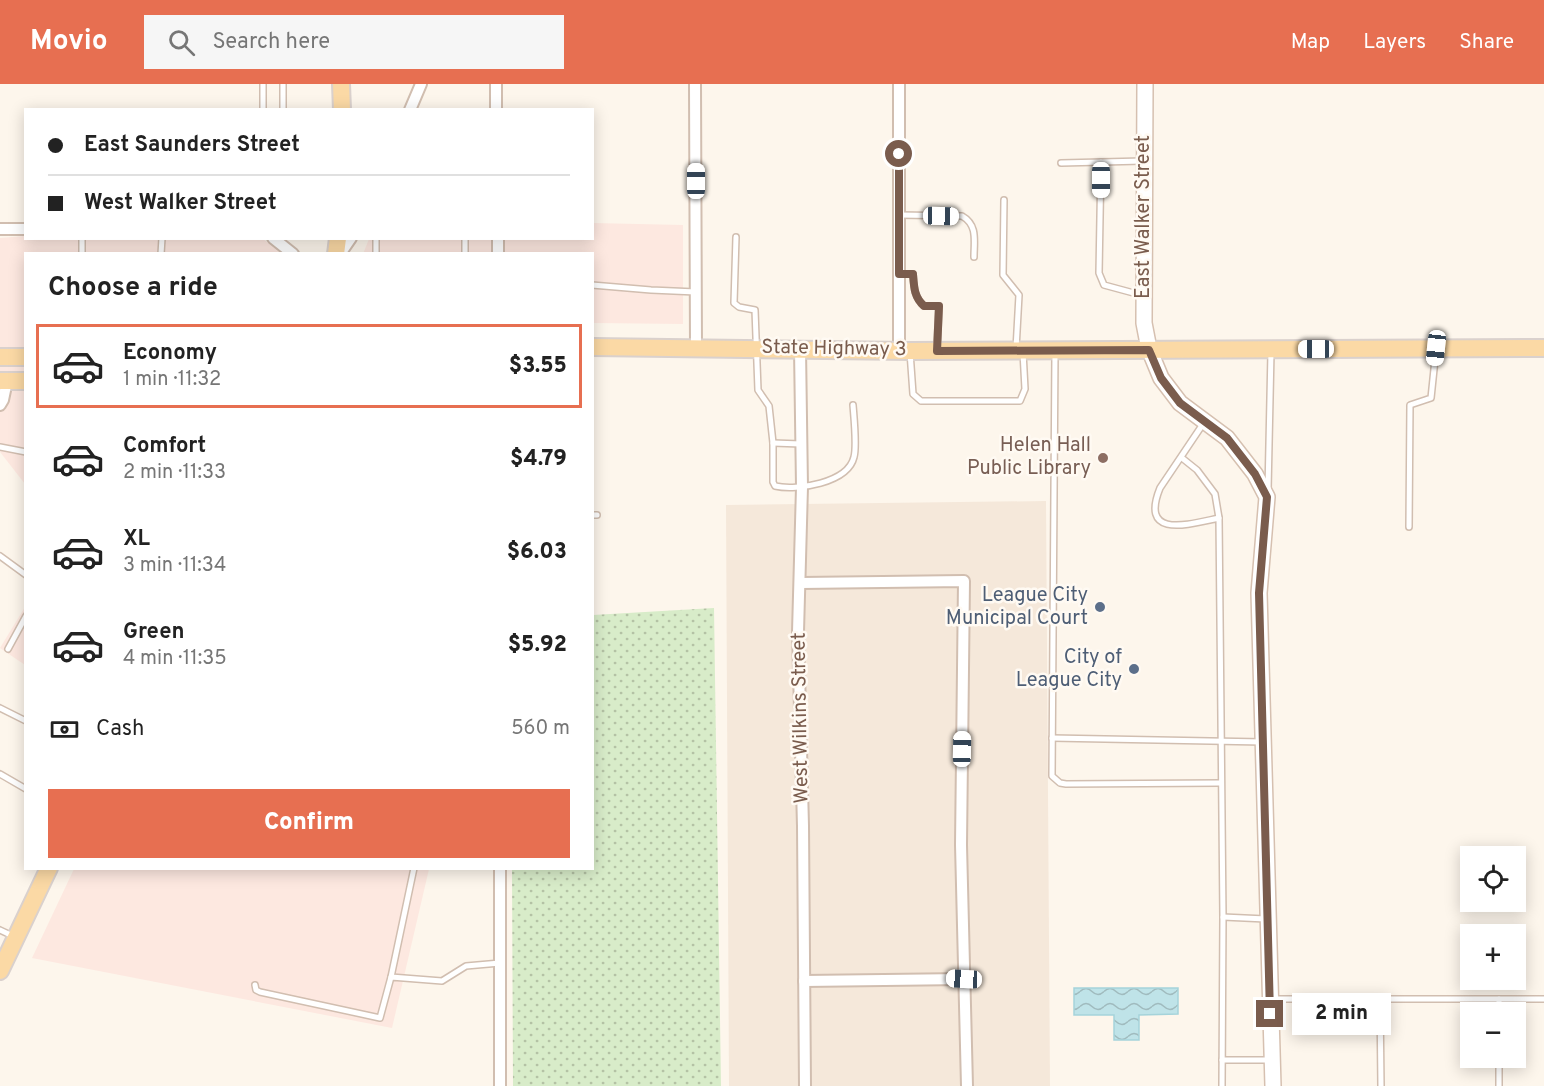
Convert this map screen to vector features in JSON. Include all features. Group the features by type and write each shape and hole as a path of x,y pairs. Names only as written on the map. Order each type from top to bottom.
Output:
{"main road":[{"path":"341,84 342,108"},
{"name":"State Highway 3","path":"594,346 904,351 1544,348"},
{"path":"1,354 24,357"},
{"path":"3,381 24,381"},
{"path":"0,971 48,870"}],"street":[{"path":"411,108 421,84"},
{"path":"496,84 496,108"},
{"path":"695,84 696,347"},
{"path":"898,84 899,274 904,351"},
{"name":"East Walker Street","path":"1145,84 1144,323 1149,350 1161,378 1180,403 1227,438 1255,474 1267,497"},
{"path":"0,229 24,229"},
{"path":"275,240 287,252"},
{"name":"West Wilkins Street","path":"800,349 802,488 798,632 805,1086"},
{"path":"0,405 3,400 3,381"},
{"path":"1267,497 1259,593 1273,1086"},
{"path":"801,584 964,581 961,844 967,1086"},
{"path":"500,870 500,1086"},
{"path":"804,981 964,979"}],"lane":[{"path":"263,84 264,108"},
{"path":"283,84 283,108"},
{"path":"1061,163 1145,161"},
{"path":"1101,162 1098,273 1104,285 1144,296"},
{"path":"904,351 914,394 921,401 1020,401 1025,389 1019,350 1018,295 1003,275 1004,200"},
{"path":"899,214 962,216 969,220 974,227 974,258"},
{"path":"736,237 734,303 739,307 755,310 758,390 769,406 775,486 802,488 842,476 854,458 853,405"},
{"path":"899,274 913,274 914,293 924,306 939,306 937,351"},
{"path":"594,285 651,291 696,292"},
{"path":"1409,527 1410,405 1431,398 1436,348"},
{"path":"1055,350 1051,772 1055,781 1060,783 1220,783"},
{"path":"1267,497 1271,350"},
{"path":"1204,423 1160,488 1155,512 1159,520 1166,525 1175,526 1219,518"},
{"path":"773,443 801,444"},
{"path":"0,447 24,452"},
{"path":"1182,458 1197,470 1215,494 1219,518 1223,917 1222,1086"},
{"path":"0,556 24,574"},
{"path":"8,649 24,620"},
{"path":"0,708 24,720"},
{"path":"1052,738 1263,742"},
{"path":"0,774 24,788"},
{"path":"255,985 256,990 260,992 380,1018 414,870"},
{"path":"1223,917 1268,919"},
{"path":"0,930 16,937"},
{"path":"391,977 441,981 466,966 500,963"},
{"path":"1269,999 1544,999"},
{"path":"1380,999 1381,1086"},
{"path":"1222,1060 1272,1060"},
{"path":"1499,1068 1499,1086"}],"shaded area":[{"path":"594,223 683,225 683,324 594,323 594,252 364,252 369,240 594,240"},
{"path":"24,236 24,240 264,240 281,252 24,252 24,483 0,452 0,238"},
{"path":"1046,501 1050,1086 729,1086 726,505"},
{"path":"24,609 24,664 0,648"},
{"path":"74,870 429,870 392,1028 32,958"}],"green space":[{"path":"714,608 721,1086 513,1086 512,870 594,870 594,615"}],"water":[{"path":"1074,988 1178,988 1178,1014 1139,1015 1139,1040 1114,1040 1114,1015 1074,1015"}],"place":[{"name":"Helen Hall Public Library","path":"1103,458"},
{"name":"League City Municipal Court","path":"1100,607"},
{"name":"City of League City","path":"1134,669"}],"route":[{"path":"899,154 899,274 913,274 914,293 924,306 939,306 937,351 1149,350 1161,378 1180,403 1227,438 1255,474 1267,497 1259,593 1270,1014"}]}
